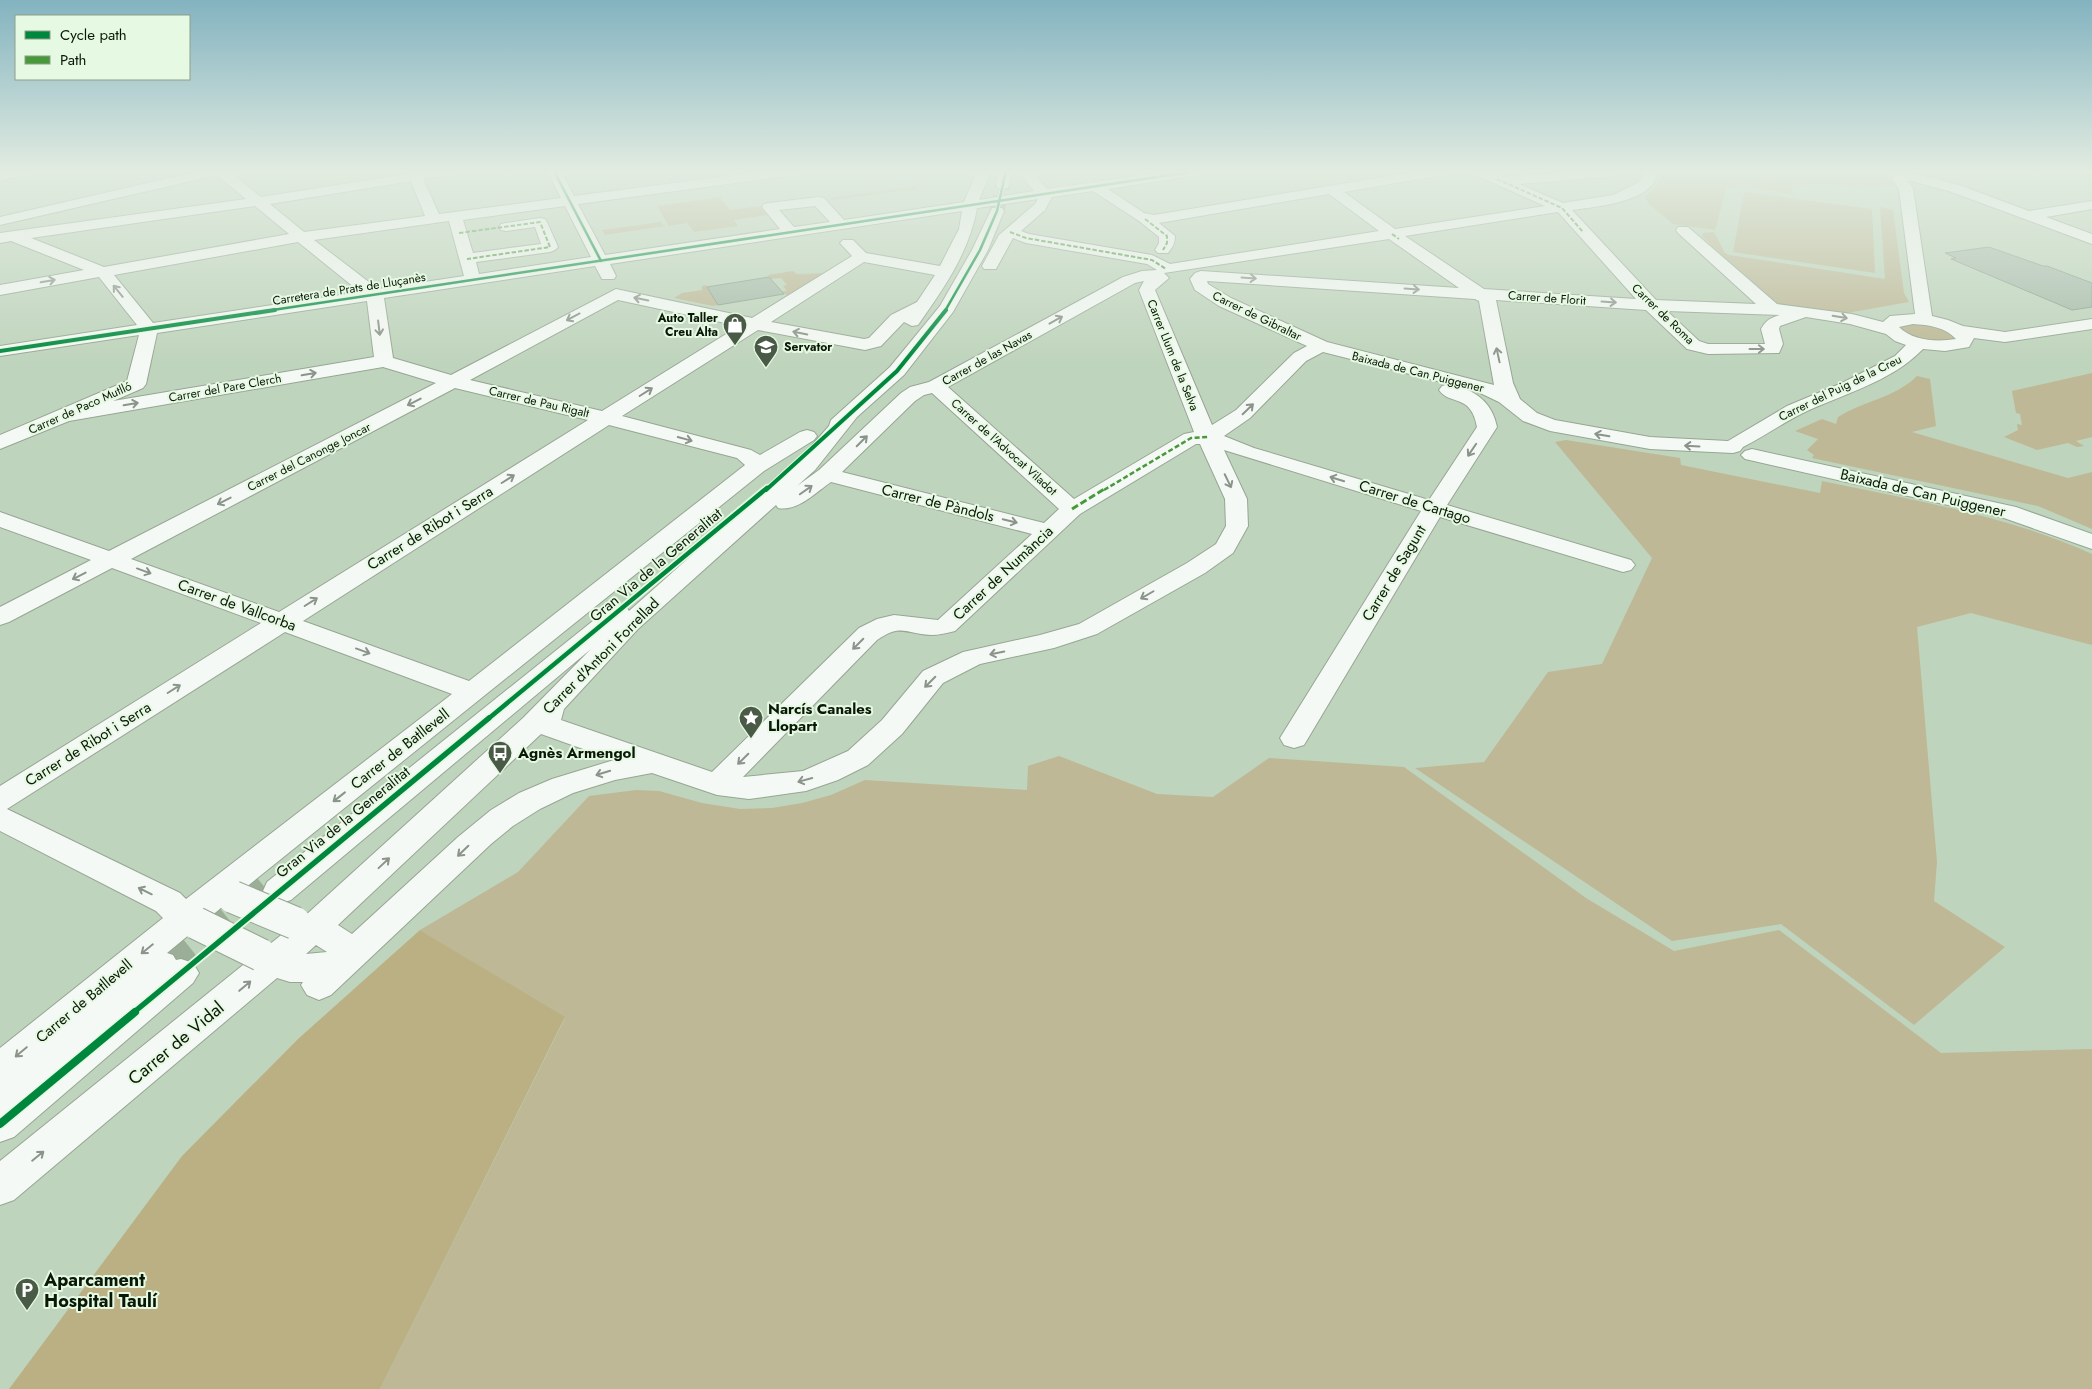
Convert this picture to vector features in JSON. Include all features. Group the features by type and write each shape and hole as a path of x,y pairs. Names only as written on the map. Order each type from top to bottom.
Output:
{"street":[{"path":"6,236 103,272 149,329"},
{"path":"0,290 309,236"},
{"path":"460,236 472,280"},
{"path":"466,259 550,247 546,236"},
{"path":"588,236 616,294 755,324 865,345 875,342 897,319 922,306"},
{"name":"Carretera de Prats de Lluçanès","path":"0,352 765,236"},
{"path":"844,236 861,257 945,272"},
{"path":"891,360 922,306 945,272 963,236"},
{"name":"Gran Via de la Generalitat","path":"252,888 807,436 891,360 952,300 980,250 979,236"},
{"path":"891,360 919,357 932,346 978,286 1006,236"},
{"path":"1020,236 1162,267 1403,236"},
{"path":"1162,267 1167,236"},
{"name":"Carrer de Roma","path":"1587,236 1651,305 1693,345 1708,349 1773,349 1774,344 1770,329 1773,323 1806,311"},
{"path":"1690,236 1771,308"},
{"path":"1917,236 1924,320"},
{"path":"300,237 375,295 384,361"},
{"path":"1396,237 1487,299 1504,383 1511,402"},
{"name":"Carrer de Ribot i Serra","path":"0,800 861,257"},
{"name":"Carrer de Florit","path":"1162,267 1177,281 1199,278 1651,305 1771,308 1806,311 1864,321 1891,330 1919,343 1940,346 1957,338 1987,343 2005,336 2091,325"},
{"name":"Carrer de las Navas","path":"733,530 782,505 827,475 908,397 917,391 936,386 1129,280 1162,267"},
{"name":"Carrer Llum de la Selva","path":"1162,267 1147,290 1196,413 1208,437"},
{"name":"Carrer de Gibraltar","path":"1199,278 1201,287 1314,350"},
{"name":"Carrer del Canonge Joncar","path":"0,617 453,382 616,294"},
{"path":"1891,330 1889,326 1891,322 1896,320 1924,320 1957,338"},
{"name":"Carrer de Paco Mutlló","path":"0,443 136,384 149,329"},
{"name":"Carrer del Puig de la Creu","path":"1751,445 1794,410 1849,387 1902,360 1919,343"},
{"path":"551,707 546,720 550,726 651,764 717,785 748,788 781,786 806,781 828,773 858,758 892,727 933,677 972,658 1045,642 1088,629 1196,568 1225,548 1237,526 1236,499 1208,437 1243,414 1294,362 1314,350"},
{"name":"Baixada de Can Puiggener","path":"1314,350 1348,354 1483,387 1511,402 1530,416 1550,425 1650,443 1751,445 1812,469 2000,510 2038,521 2092,542"},
{"name":"Carrer de Sagunt","path":"1294,738 1434,508 1487,427 1486,417 1476,401 1453,391 1338,363 1314,350"},
{"name":"Gran Via de la Generalitat","path":"252,888 754,500 851,412 891,360"},
{"name":"Carrer de Pau Rigalt","path":"384,361 453,382 605,418 744,454 753,460 756,466"},
{"name":"Carrer del Pare Clerch","path":"66,415 384,361"},
{"name":"Carrer de l'Advocat Viladot","path":"936,386 1072,509"},
{"name":"Carrer d'Antoni Forrellad","path":"349,896 551,707 629,624 807,465 851,412"},
{"name":"Carrer de Batllevell","path":"0,1070 190,921 252,888 473,692 756,466 807,436"},
{"name":"Carrer de Cartago","path":"1208,437 1247,452 1623,565"},
{"name":"Carrer de Numància","path":"717,785 868,634 881,626 900,621 924,628 946,626 1072,509 1192,438 1208,437"},
{"name":"Carrer de Pàndols","path":"827,475 1049,531"},
{"name":"Carrer de Vallcorba","path":"0,519 473,692"},
{"path":"319,985 477,838 513,810 550,791 586,778 621,767 651,764"},
{"path":"0,818 168,902 190,921 290,968 322,968 344,962"},
{"path":"252,888 304,926 341,942 347,951 344,962"},
{"name":"Carrer de Vidal","path":"0,1186 304,926 349,896"},
{"path":"0,1098 172,969 0,1124"}],"shaded area":[{"path":"1702,236 1716,236 1725,253 1729,255 1885,279 1882,236 1896,236 1904,293 1909,302 1847,313 1777,304"},
{"path":"1736,236 1873,236 1875,273 1733,252"},
{"path":"793,271 797,274 825,273 789,295 784,294 782,291 787,291 783,286 787,285 781,278 771,279 768,275"},
{"path":"706,285 718,305 713,306 674,298 682,293 702,290 702,286"},
{"path":"1913,323 1941,328 1954,335 1955,338 1943,341 1926,340 1911,335 1901,328 1905,324"},
{"path":"2092,373 2092,437 2076,441 2084,446 2077,447 2068,443 2037,450 2004,437 2018,430 2017,424 2022,425 2020,414 2016,413 2012,391"},
{"path":"1917,376 1930,379 1936,426 1912,432 2068,478 2092,472 2092,529 2038,506 1812,458 1814,455 1807,450 1818,439 1795,431 1822,419 1836,424 1838,417 1899,389"},
{"path":"1566,440 1680,458 1681,465 1820,493 1822,481 1925,502 2026,529 2092,554 2092,645 1971,613 1917,627 1937,862 1934,901 2005,947 1914,1025 1781,924 1672,941 1415,768 1484,762 1548,672 1602,664 1652,558 1555,442"},
{"path":"1059,756 1157,794 1213,797 1269,758 1404,767 1586,898 1674,951 1779,930 1941,1053 2092,1049 2092,1389 380,1389 565,1018 420,930 518,872 589,796 636,790 659,791 702,803 740,809 772,808 802,803 831,795 865,780 1027,790 1028,766"},
{"path":"420,930 565,1017 380,1389 9,1389 182,1156 298,1039"}],"building":[{"path":"1989,247 2092,283 2092,307 2072,310 1951,259 1956,258 1945,253"},
{"path":"769,277 784,294 718,305 707,287"}],"tunnel":[{"path":"162,964 262,884"}],"marked path":[{"path":"467,259 550,247 546,236"},
{"path":"1020,236 1152,260 1166,269"},
{"path":"1163,250 1167,243 1167,236"},
{"path":"1395,236 1399,239"},
{"path":"1072,509 1191,438 1208,437"}],"cycle path":[{"path":"588,236 601,261"},
{"path":"0,351 766,236"},
{"path":"0,1124 768,488 897,371 947,308 986,236"}],"place":[{"name":"Auto Taller Creu Alta","path":"735,346"},
{"name":"Servator","path":"766,368"},
{"name":"Narcís Canales Llopart","path":"751,739"},
{"name":"Agnès Armengol","path":"500,774"},
{"name":"Aparcament Hospital Taulí","path":"27,1311"}]}
